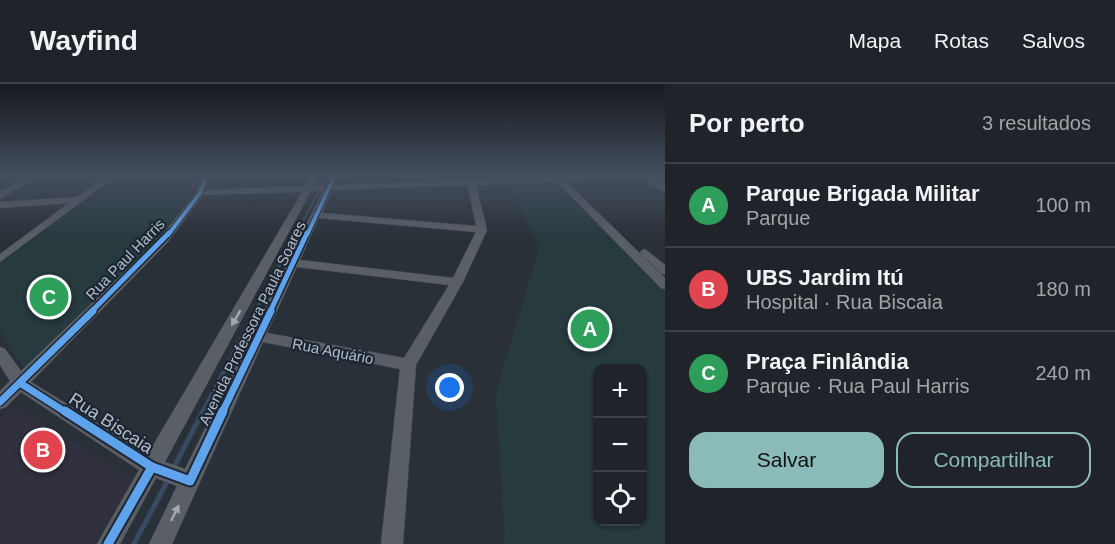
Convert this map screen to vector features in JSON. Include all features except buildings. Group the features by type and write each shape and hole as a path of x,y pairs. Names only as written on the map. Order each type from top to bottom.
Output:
{"street":[{"path":"0,259 84,196"},
{"name":"Rua Paul Harris","path":"0,402 162,241 197,196"},
{"name":"Avenida Professora Paula Soares","path":"160,544 170,474 313,196"},
{"name":"Avenida Professora Paula Soares","path":"108,544 170,474 258,336 317,215 318,196"},
{"path":"392,544 408,365 457,282 482,230 475,196"},
{"path":"580,196 665,285"},
{"path":"583,196 665,271"},
{"path":"0,205 79,200"},
{"path":"317,215 482,230"},
{"path":"294,263 457,282"},
{"name":"Rua Aquário","path":"258,336 408,365"},
{"path":"0,353 20,382"},
{"name":"Rua Biscaia","path":"20,382 170,474"}],"shaded area":[{"path":"14,405 134,480 95,544 0,544 0,420"}],"green space":[{"path":"192,196 158,240 24,368 0,331 0,263 82,202"},
{"path":"515,196 575,196 665,289 665,544 505,544 496,392 539,249"}],"waterway":[{"path":"296,235 316,196"},
{"path":"255,312 296,233"},
{"path":"202,413 256,311"},
{"path":"173,469 203,411"},
{"path":"134,544 169,478"}],"cycle path":[{"path":"0,402 163,241 197,196"},
{"path":"20,383 152,467 190,481 325,196"},
{"path":"108,544 152,467"}],"place":[{"name":"Praça Finlândia","path":"49,297"},
{"name":"Parque Brigada Militar","path":"590,329"},
{"name":"UBS Jardim Itú","path":"43,450"}]}
